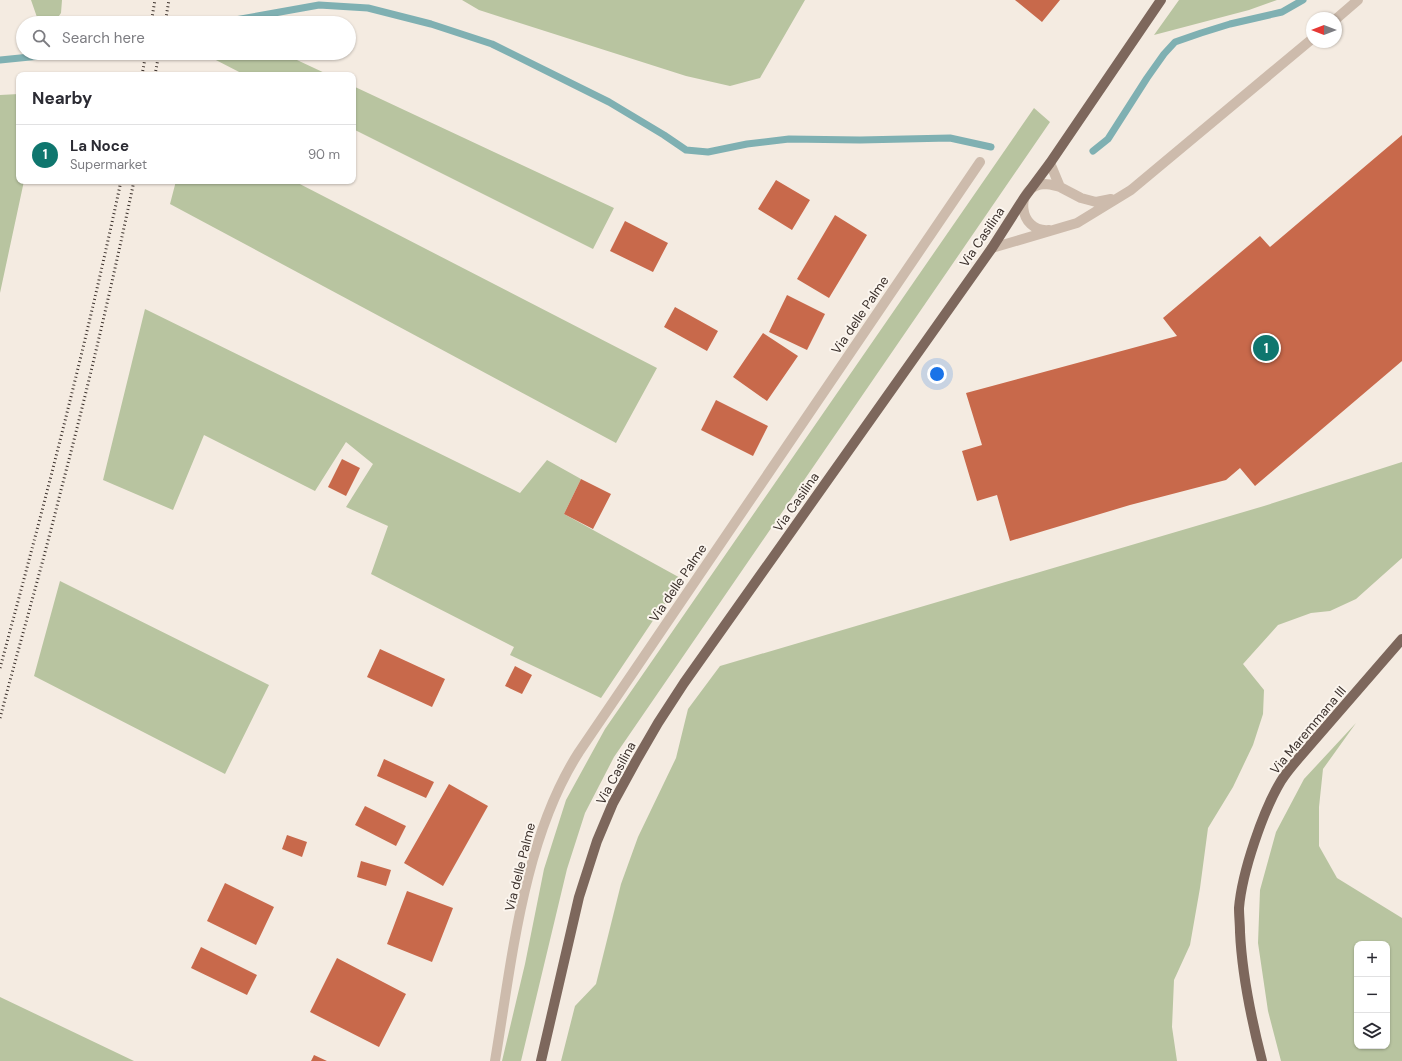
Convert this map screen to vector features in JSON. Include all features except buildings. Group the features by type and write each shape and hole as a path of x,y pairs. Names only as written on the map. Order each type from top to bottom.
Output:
{"main road":[{"name":"Via Casilina","path":"541,1061 588,864 608,816 633,767 677,693 992,248 1024,198 1050,164 1162,0"},
{"name":"Via Maremmana III","path":"1262,1061 1247,997 1241,952 1239,908 1248,863 1273,795 1282,780 1294,764 1402,639"}],"street":[{"path":"1342,14 1358,0"},
{"path":"992,248 1077,223 1131,190 1306,44"},
{"name":"Via delle Palme","path":"495,1061 526,888 545,820 561,782 579,752 980,162"},
{"path":"1050,164 1060,187"},
{"path":"1054,230 1045,231 1037,228 1030,223 1025,216 1023,207 1024,198 1033,188 1044,184 1060,187 1081,198 1096,202 1119,197"}],"green space":[{"path":"31,0 62,0 61,13 59,16 37,16"},
{"path":"462,0 805,0 760,78 730,86 686,76 479,10"},
{"path":"1179,0 1277,0 1249,10 1154,35"},
{"path":"216,60 297,60 323,72 239,72"},
{"path":"356,87 614,208 593,249 356,130"},
{"path":"16,94 16,184 23,184 0,293 0,95"},
{"path":"1034,108 1050,122 614,757 585,813 567,869 521,1061 502,1061 525,964 544,869 566,800 605,729"},
{"path":"175,184 300,184 657,368 616,443 170,204"},
{"path":"145,309 520,493 547,460 581,479 564,514 684,580 654,619 601,698 510,655 514,647 371,574 388,526 346,507 373,464 346,442 315,491 204,435 173,510 103,480"},
{"path":"1402,462 1402,558 1356,599 1330,611 1311,613 1278,625 1243,664 1264,690 1263,714 1253,745 1233,787 1208,828 1200,888 1190,945 1174,980 1172,1027 1177,1061 561,1061 575,1006 596,984 621,884 638,837 676,758 688,709 720,666 1264,506"},
{"path":"60,581 269,685 225,774 34,676"},
{"path":"1356,723 1323,769 1319,807 1319,846 1337,878 1402,918 1402,1061 1281,1061 1268,1011 1258,943 1260,890 1276,832 1304,779"},
{"path":"0,997 134,1061 0,1061"}],"waterway":[{"path":"1093,151 1108,139 1147,78 1164,54 1175,42 1230,24 1282,12 1303,0"},
{"path":"257,16 319,5 368,8 431,24 492,44 609,102 686,150 708,152 747,144 789,139 860,140 950,138 991,147"},
{"path":"0,60 16,58"}],"railway":[{"path":"152,16 155,0"},
{"path":"166,16 169,0"},
{"path":"143,72 145,60"},
{"path":"156,72 158,60"},
{"path":"0,668 64,425 94,304 120,184"},
{"path":"0,718 81,413 133,184"}],"place":[{"name":"La Noce","path":"1266,348"}]}
